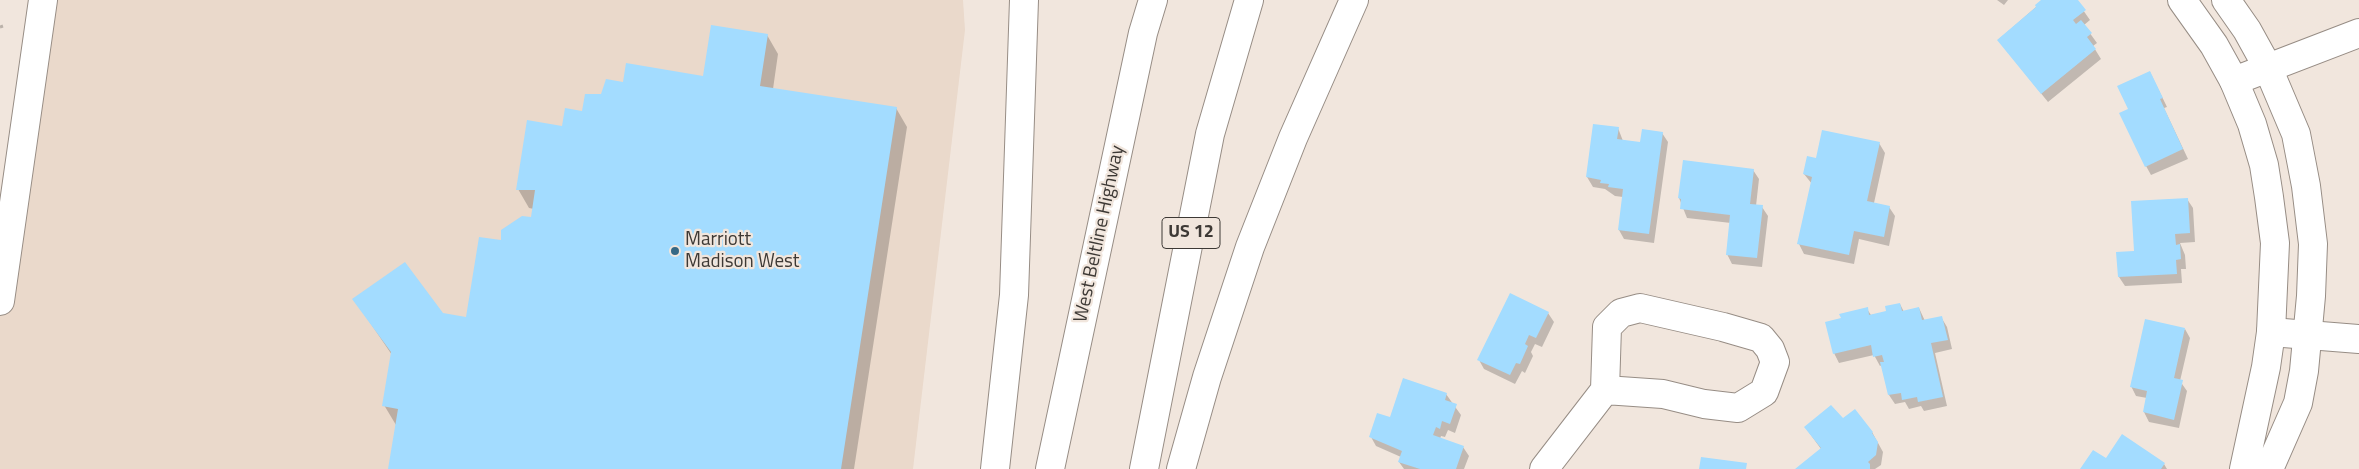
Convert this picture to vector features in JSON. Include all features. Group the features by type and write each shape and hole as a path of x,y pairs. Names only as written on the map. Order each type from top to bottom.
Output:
{"main road":[{"path":"0,301 42,0"},
{"path":"995,469 1014,295 1024,0"},
{"name":"West Beltline Highway","path":"1050,469 1143,33 1153,0"},
{"name":"US 12","path":"1144,469 1210,134 1249,0"},
{"path":"1181,469 1206,377 1250,247 1293,138 1354,0"},
{"path":"2182,0 2214,45 2234,81 2264,164 2269,197 2275,243 2271,332 2263,383 2244,469"},
{"path":"2226,0 2247,30 2268,68 2296,134 2306,186 2313,244 2304,371 2298,403 2269,469"},
{"path":"2234,81 2359,33"},
{"path":"1544,469 1605,390 1607,327 1621,312 1640,308 1724,327 1761,338 1770,349 1775,362 1764,392 1738,408 1704,404 1663,394 1605,390"},
{"path":"2271,332 2359,339"}],"shaded area":[{"path":"43,0 963,0 965,30 913,469 0,469 0,301"}],"building":[{"path":"2041,0 2078,0 2086,10 2073,20 2076,24 2081,20 2092,33 2087,37 2096,49 2041,94 1997,40 2036,7 2035,5"},
{"name":"Marriott Madison West","path":"711,25 768,34 760,86 897,107 841,469 388,469 398,409 382,406 391,352 352,299 405,262 443,313 466,317 479,237 501,240 501,230 522,216 531,217 535,190 516,190 527,120 562,126 565,108 582,111 585,94 601,94 606,79 623,82 626,63 703,76"},
{"path":"2150,71 2163,98 2160,99 2183,149 2145,167 2119,113 2128,109 2117,86"},
{"path":"1593,124 1619,127 1617,139 1640,142 1642,129 1663,132 1649,234 1618,230 1623,189 1608,187 1609,184 1600,183 1601,180 1586,177"},
{"path":"1822,130 1880,142 1867,201 1890,206 1884,237 1854,231 1849,255 1797,244 1812,177 1803,174 1807,156 1816,158"},
{"path":"1683,160 1754,169 1750,204 1763,205 1757,258 1726,255 1730,215 1680,209 1681,199 1678,198"},
{"path":"2188,198 2190,233 2175,234 2176,245 2180,244 2181,259 2176,260 2177,274 2118,277 2116,252 2134,251 2131,201"},
{"path":"1510,293 1549,312 1536,338 1529,335 1525,344 1528,346 1520,364 1516,363 1510,375 1477,360"},
{"path":"1900,303 1902,311 1919,307 1922,320 1942,316 1948,340 1931,343 1943,397 1918,402 1917,397 1902,400 1901,393 1888,395 1880,362 1884,362 1882,355 1873,357 1871,345 1833,354 1825,322 1841,318 1839,314 1868,307 1869,315 1886,311 1885,306"},
{"path":"2145,319 2185,328 2174,378 2183,380 2174,420 2143,412 2147,391 2130,387"},
{"path":"1403,378 1447,393 1445,400 1457,404 1450,424 1442,421 1440,429 1436,427 1433,435 1464,446 1456,469 1420,469 1398,462 1402,451 1369,437 1377,413 1390,417"},
{"path":"1831,405 1843,418 1855,409 1873,432 1878,442 1876,455 1868,462 1870,469 1795,469 1821,448 1804,427"},
{"path":"2122,434 2165,463 2161,469 2080,469 2093,450 2106,458"},
{"path":"1701,457 1747,463 1746,469 1699,469"}],"place":[{"name":"Marriott Madison West","path":"675,251"}]}
